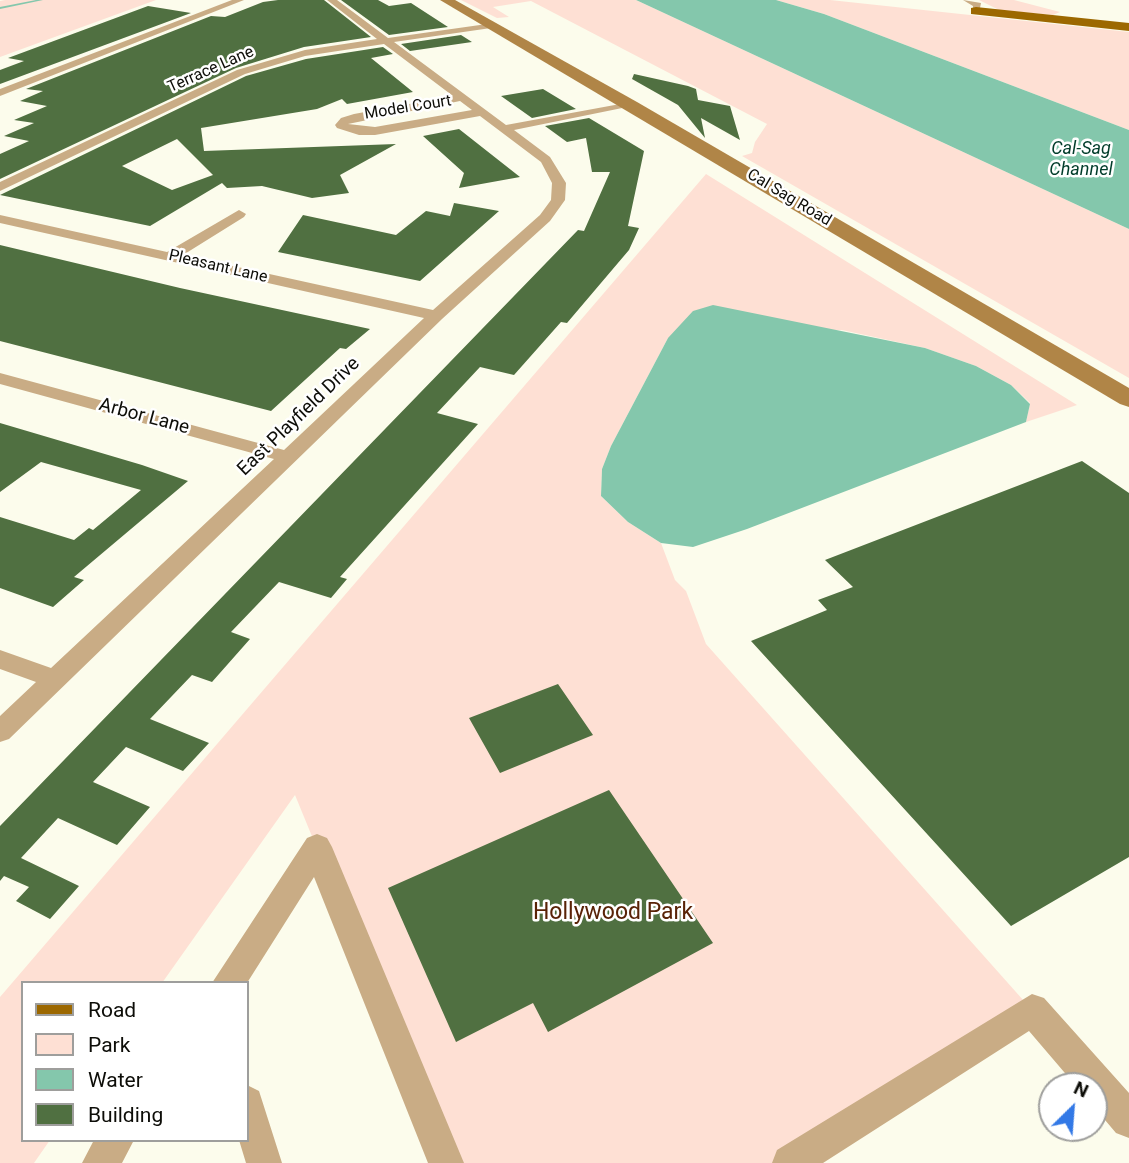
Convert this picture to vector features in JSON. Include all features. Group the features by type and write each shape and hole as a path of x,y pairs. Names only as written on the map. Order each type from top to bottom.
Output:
{"main road":[{"name":"Cal Sag Road","path":"446,0 631,105 1129,399"},
{"path":"971,6 1129,27"}],"street":[{"path":"0,93 240,0"},
{"name":"East Playfield Drive","path":"0,732 436,316 545,218 558,200 559,183 546,160 331,0"},
{"name":"Terrace Lane","path":"0,187 241,72 304,53 491,25"},
{"name":"Model Court","path":"464,97 358,116 345,120 341,125 359,131 374,131 482,112"},
{"path":"503,129 631,105"},
{"path":"171,256 239,214"},
{"name":"Pleasant Lane","path":"0,219 436,316"},
{"name":"Arbor Lane","path":"0,378 288,457"},
{"path":"0,659 56,680"},
{"path":"229,981 317,847 446,1163"},
{"path":"790,1163 1032,1010 1129,1120"},
{"path":"248,1107 264,1163"},
{"path":"100,1163 115,1142"}],"green space":[{"path":"156,0 0,57 0,1"},
{"path":"461,0 636,0 1129,229 1129,378 742,156 752,153 755,142 767,124 531,1 493,7 509,17 497,18"},
{"path":"776,0 830,0 1129,32 1129,130 824,14"},
{"path":"979,0 1014,0 1060,12 1053,15 999,10"},
{"name":"Hollywood Park","path":"706,174 1077,405 1026,422 1030,403 1011,385 976,366 925,348 842,330 668,338 611,446 602,469 601,496 628,522 661,543 675,580 686,591 706,644 1032,1010 790,1163 446,1163 295,795 163,981 21,981 21,1142 49,1142 34,1163 0,1163 0,997"}],"water":[{"name":"Cal-Sag Channel","path":"636,0 776,0 824,14 1129,130 1129,229"},
{"path":"713,305 925,348 976,366 1011,385 1030,404 1026,422 747,529 693,547 661,543 628,522 601,496 602,469 611,446 668,338 693,311"}],"building":[{"path":"324,0 371,37 304,47 236,68 0,179 0,154 29,141 4,136 34,123 14,120 47,106 20,101 43,91 26,89 211,16 225,17 263,2"},
{"path":"341,0 378,0 389,6 411,3 448,27 389,35"},
{"path":"148,6 191,13 0,84 0,70 24,61 8,58"},
{"path":"461,35 472,42 410,51 401,44"},
{"path":"383,47 393,54 371,58 413,92 347,104 342,99 317,109 201,128 204,151 396,144 340,175 349,193 312,198 262,186 227,188 222,183 150,226 0,195 246,76 306,59","holes":["177,139 213,175 172,190 122,166"]},
{"path":"634,74 688,86 696,89 698,100 730,106 740,140 701,118 705,138 678,105 632,79"},
{"path":"543,89 576,109 532,118 501,96"},
{"path":"589,118 644,151 628,226 639,228 629,250 567,323 561,322 514,375 480,367 437,413 478,424 340,577 347,579 331,598 279,582 231,632 250,639 212,682 192,675 150,719 209,743 183,771 126,747 93,782 150,807 117,845 58,818 21,858 79,886 50,919 16,901 29,887 4,876 0,881 0,826 578,230 584,231 610,172 592,172 586,138 567,142 545,126"},
{"path":"459,129 520,177 459,188 464,173 423,136"},
{"path":"454,203 499,211 420,281 278,252 303,215 396,235 426,211 450,216"},
{"path":"0,245 370,329 346,349 340,348 271,411 0,341"},
{"path":"0,423 188,481 74,577 84,580 53,607 0,588 0,517 74,540 89,528 93,530 141,490 41,462 0,492"},
{"path":"1082,461 1129,493 1129,857 1011,926 751,641 827,610 818,600 853,587 825,560"},
{"path":"558,684 593,735 500,773 469,718"},
{"path":"609,790 713,943 548,1032 533,1003 456,1042 388,888"}],"waterway":[{"path":"0,8 41,0"}]}
